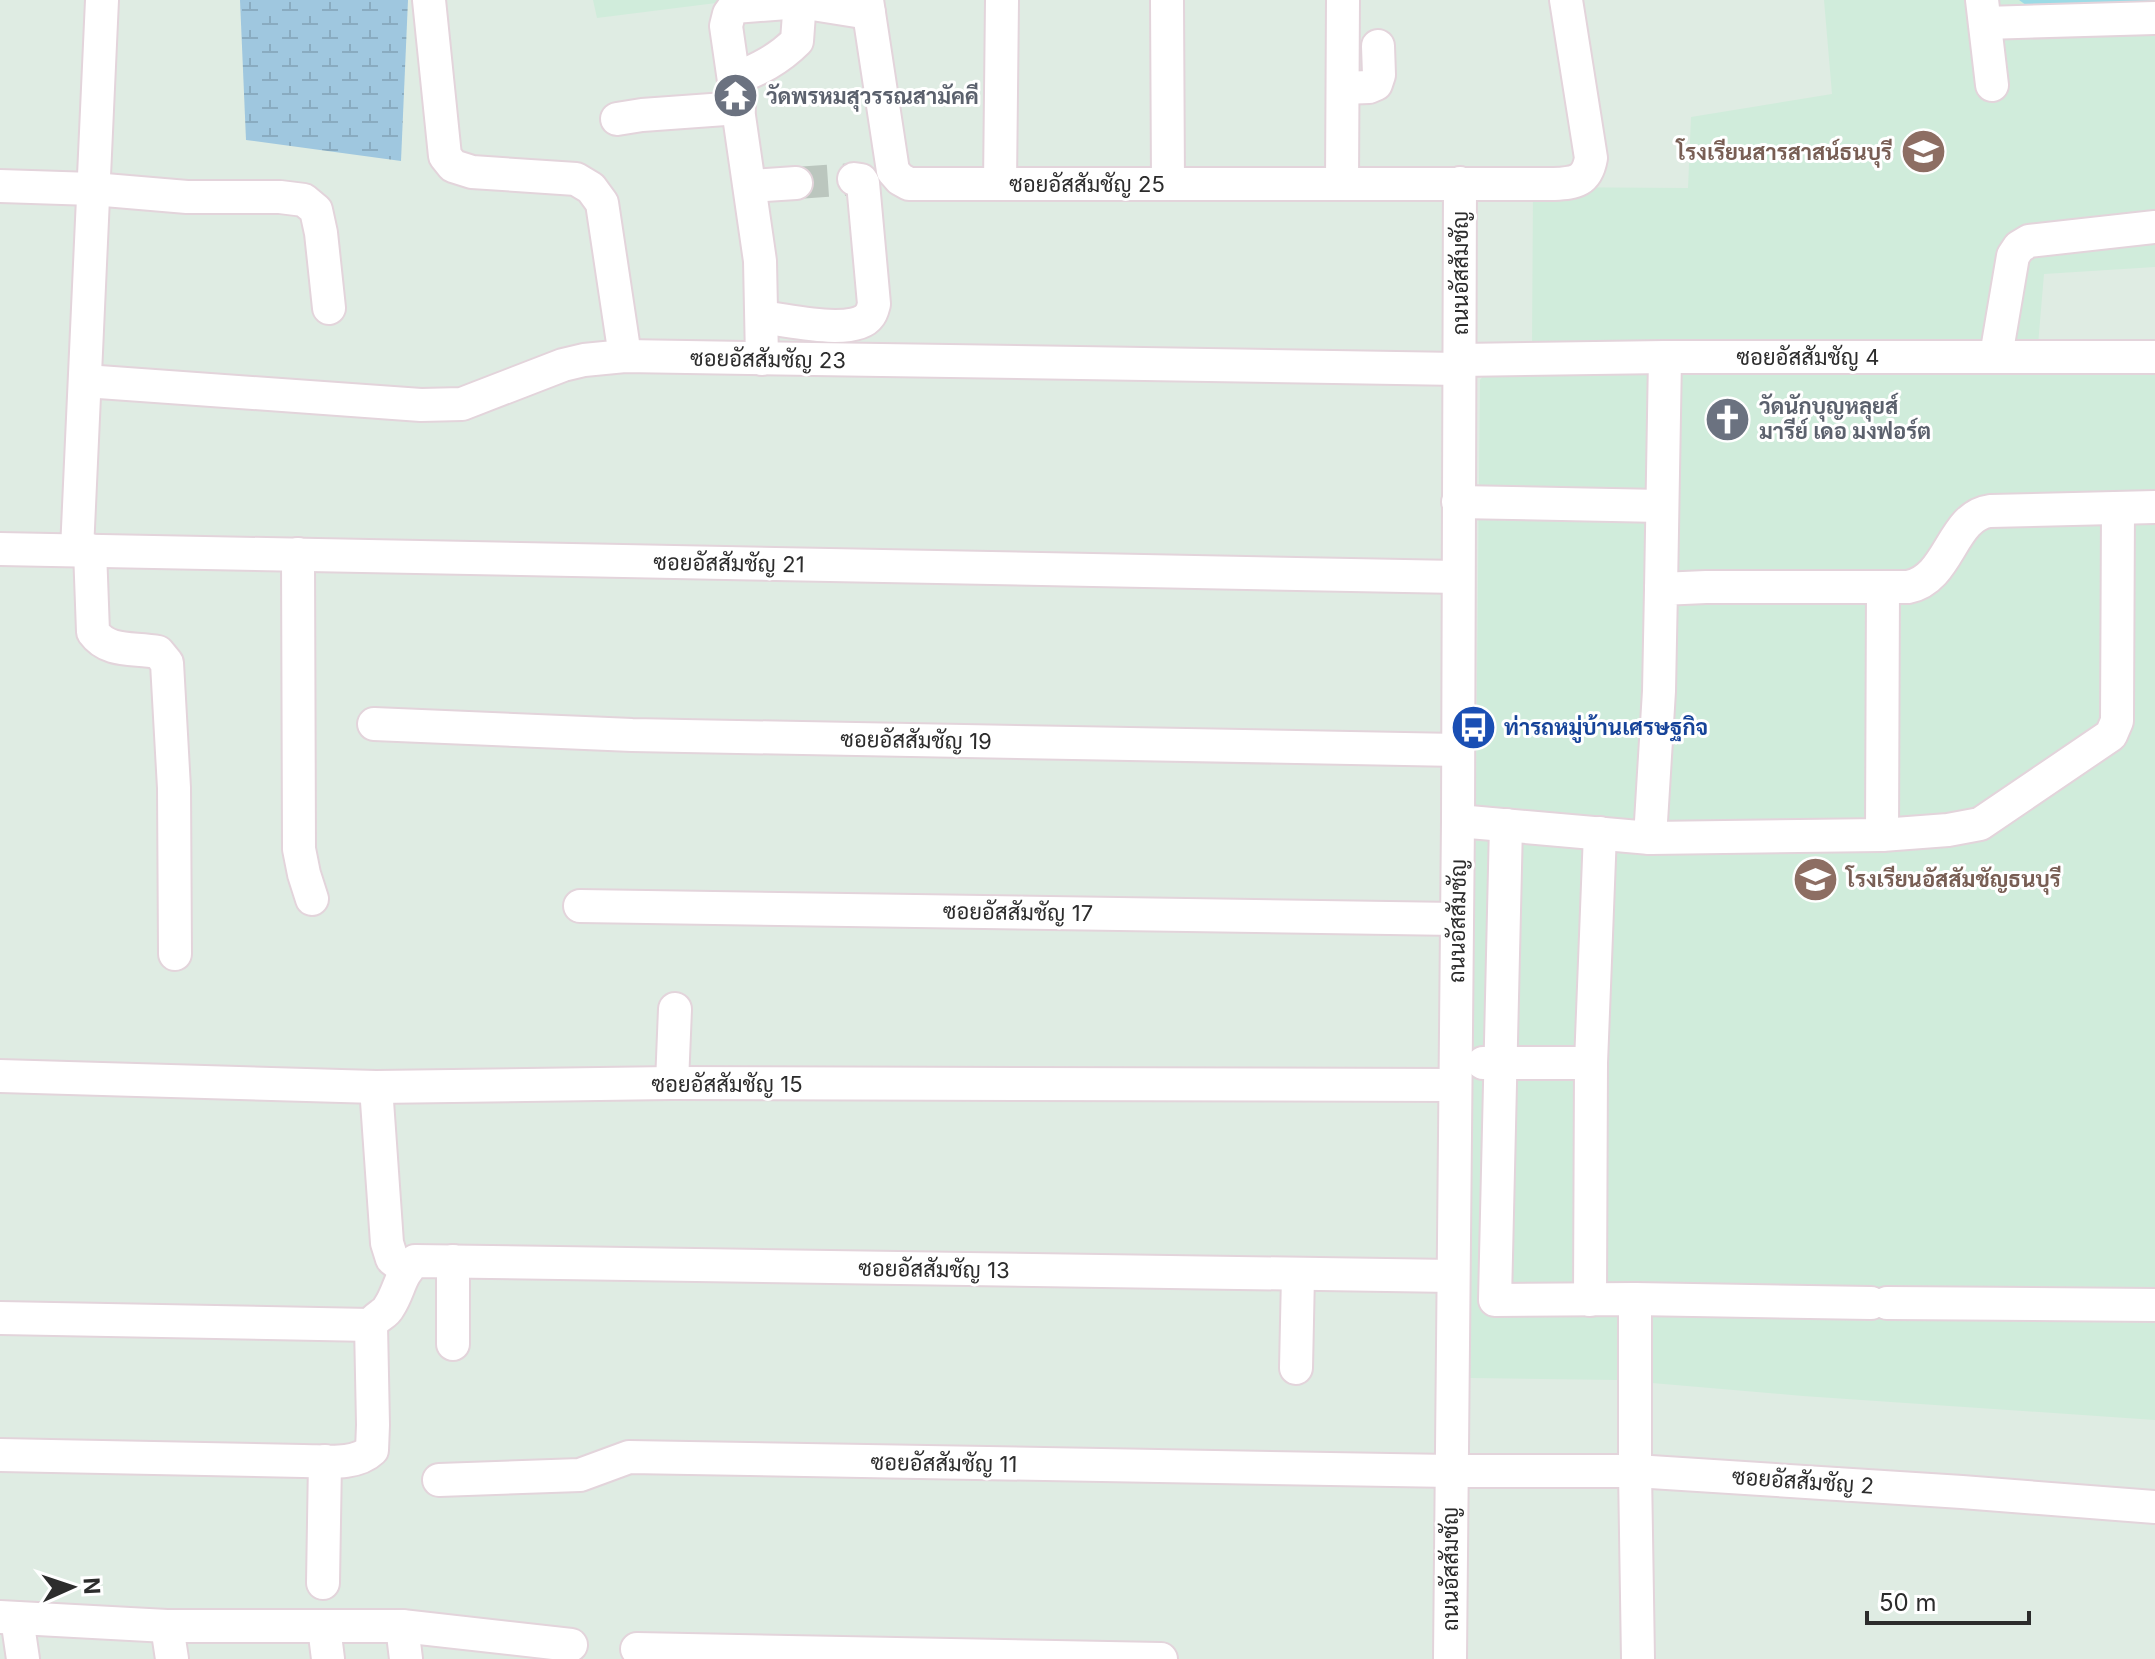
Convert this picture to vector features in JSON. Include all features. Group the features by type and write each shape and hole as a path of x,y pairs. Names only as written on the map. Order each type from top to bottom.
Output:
{"street":[{"path":"102,0 85,381 84,550 93,632 99,641 111,648 158,652 167,663 174,788 175,954"},
{"path":"429,0 445,156 453,166 472,172 576,179 591,188 602,203 625,356"},
{"path":"1000,184 1002,0"},
{"path":"1167,0 1168,183"},
{"path":"1342,183 1343,0"},
{"name":"ซอยอัสสัมชัญ 25","path":"868,7 893,171 909,184 1567,184 1580,181 1589,171 1591,158 1566,0"},
{"path":"762,359 760,261 726,26 729,14 734,7 800,1 868,7"},
{"path":"617,119 737,94 797,41 800,1"},
{"path":"1992,85 1983,12 2155,18"},
{"path":"1343,88 1376,84 1379,75 1378,46"},
{"path":"762,317 841,327 869,318 874,304 867,213 863,183 854,179"},
{"path":"750,186 796,183"},
{"name":"ถนนอัสสัมชัญ","path":"1450,1659 1460,183"},
{"path":"0,186 304,200 316,210 329,308"},
{"path":"1996,356 2008,275 2019,247 2029,241 2155,227"},
{"name":"ซอยอัสสัมชัญ 23","path":"85,381 421,405 462,404 563,365 625,356 1460,364"},
{"path":"1650,838 1659,691 1665,357"},
{"name":"ซอยอัสสัมชัญ 4","path":"1460,364 1665,357 2155,357"},
{"path":"1458,502 1662,506"},
{"path":"1661,589 1908,587 1923,582 1938,567 1969,521 1978,513 2155,507"},
{"path":"1458,821 1650,838 1882,835 1980,824 2111,735 2117,721 2118,508"},
{"name":"ซอยอัสสัมชัญ 21","path":"0,549 1458,577"},
{"path":"298,554 299,849 312,899"},
{"path":"1882,835 1883,588"},
{"name":"ซอยอัสสัมชัญ 19","path":"374,724 648,736 1458,750"},
{"path":"1495,1300 1506,825"},
{"path":"1590,1300 1591,1063 1600,833"},
{"name":"ซอยอัสสัมชัญ 17","path":"580,906 1457,919"},
{"path":"672,1083 675,1009"},
{"name":"ซอยอัสสัมชัญ 15","path":"0,1076 376,1087 1455,1074 1502,1063 1591,1063"},
{"path":"0,1455 325,1461 365,1457 372,1450 371,1325 376,1317 388,1310 410,1266 392,1259 387,1243 376,1087"},
{"path":"453,1261 453,1344"},
{"name":"ซอยอัสสัมชัญ 13","path":"410,1266 453,1261 1298,1275 1452,1289 1495,1300 2155,1305"},
{"path":"1296,1368 1298,1275"},
{"path":"1635,1299 1638,1659"},
{"path":"0,1318 371,1325"},
{"name":"ซอยอัสสัมชัญ 11","path":"439,1480 580,1475 629,1457 1451,1471"},
{"path":"323,1583 325,1461"},
{"name":"ซอยอัสสัมชัญ 2","path":"1451,1471 1635,1471 2155,1507"},
{"path":"23,1659 8,1618 167,1626 402,1626 519,1649 571,1645"},
{"path":"167,1626 172,1659"},
{"path":"402,1626 406,1659"},
{"path":"324,1627 328,1659"},
{"path":"637,1649 1161,1659"}],"shaded area":[{"path":"593,0 740,0 597,18"},
{"name":"โรงเรียนสารสาสน์ธนบุรี","path":"1824,0 2155,0 2155,267 2044,274 2038,345 1532,349 1533,187 1688,188 1691,117 1832,94"},
{"path":"2019,0 2155,0 2155,1 2033,10"},
{"name":"โรงเรียนอัสสัมชัญธนบุรี","path":"2155,372 2155,1420 1617,1380 1470,1378 1480,380 1485,374"}],"green space":[{"path":"240,0 408,0 401,161 246,140"}],"tunnel":[{"path":"796,183 854,179"}],"place":[{"name":"วัดพรหมสุวรรณสามัคคี","path":"735,96"},
{"name":"โรงเรียนสารสาสน์ธนบุรี","path":"1923,152"},
{"name":"วัดนักบุญหลุยส์ มารีย์ เดอ มงฟอร์ต","path":"1728,419"},
{"name":"ท่ารถหมู่บ้านเศรษฐกิจ","path":"1473,727"},
{"name":"โรงเรียนอัสสัมชัญธนบุรี","path":"1815,879"}]}
